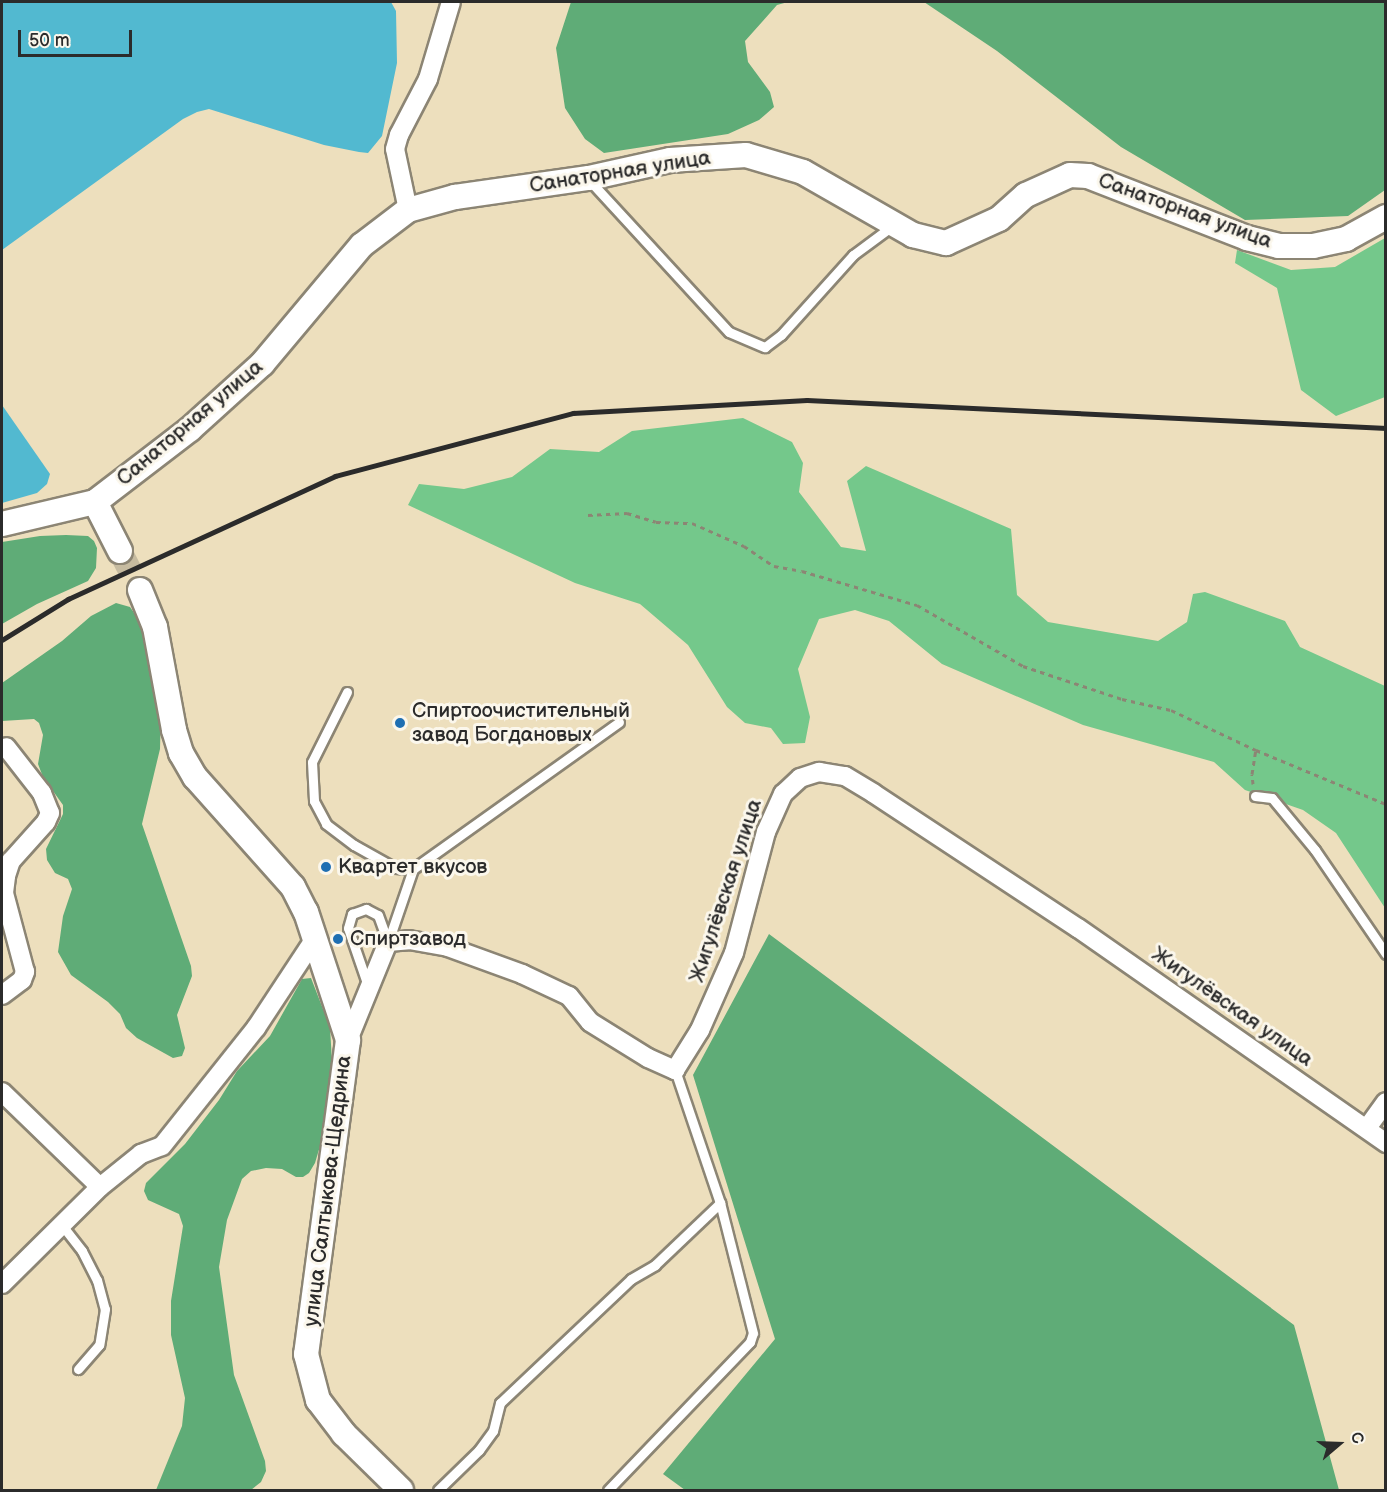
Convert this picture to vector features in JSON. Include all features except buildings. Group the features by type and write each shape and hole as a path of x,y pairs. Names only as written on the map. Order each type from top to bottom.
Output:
{"main road":[{"name":"Санаторная улица","path":"95,502 190,429 262,364 362,245 408,210 455,197 589,178 670,160 746,154 803,172 913,236 946,243 999,219 1026,195 1070,175 1098,179 1247,238 1280,246 1313,246 1346,239 1386,217"},
{"path":"2,524 95,502 120,551"},
{"name":"улица Салтыкова-Щедрина","path":"140,590 155,627 174,730 181,753 195,777 293,887 306,912 348,1040 306,1354 318,1401 344,1434 401,1491"}],"street":[{"path":"408,210 395,149 399,135 428,79 450,2"},
{"path":"2,995 22,980 26,972 4,893 6,876 11,861 46,822 50,813 42,793 4,746"},
{"name":"Жигулёвская улица","path":"675,1070 700,1030 734,952 766,832 783,794 800,778 819,771 845,776 873,793 1078,928 1386,1143"},
{"path":"2,1284 100,1187 141,1154 162,1146 256,1028 314,940"},
{"path":"348,1040 388,942 409,940 448,947 522,974 569,996 590,1022 648,1058 675,1070"},
{"path":"2,1092 100,1187"},
{"path":"1367,1128 1386,1102"}],"lane":[{"path":"589,178 729,332 765,347 781,335 853,255 894,224"},
{"path":"347,692 312,762 314,801 326,824 354,845 394,868 413,869"},
{"path":"388,942 413,869 619,722"},
{"path":"1256,796 1272,798 1315,850 1386,954"},
{"path":"368,987 348,928 352,914 366,909 378,915 388,942"},
{"path":"608,1491 750,1342 753,1333 720,1203 675,1070"},
{"path":"438,1491 479,1450 493,1431 500,1403 631,1280 655,1265 720,1203"},
{"path":"61,1224 82,1251 97,1280 105,1309 99,1345 78,1369"}],"path":[{"path":"588,515 627,513 656,522 692,523 744,546 774,566 802,570 917,605 1023,666 1122,699 1171,710 1257,750 1386,804"},
{"path":"1256,796 1252,774 1257,750"}],"green space":[{"path":"571,2 788,2 777,5 745,41 748,62 770,92 774,107 759,120 728,134 604,153 585,139 565,108 556,48"},
{"path":"924,2 1385,2 1385,190 1348,216 1245,220 1121,147 997,51"},
{"path":"1385,238 1385,397 1336,416 1301,390 1277,288 1235,263 1237,250 1291,270 1335,267"},
{"path":"743,418 792,442 803,463 799,492 841,547 866,551 847,481 866,466 1011,529 1017,595 1048,622 1158,641 1187,622 1193,594 1205,592 1285,621 1300,647 1385,686 1385,908 1336,833 1303,810 1245,790 1214,762 1083,725 942,664 889,621 855,610 819,619 798,669 810,717 805,743 783,744 771,728 745,723 727,707 688,645 640,604 575,583 408,505 419,484 464,489 512,477 550,449 599,452 632,431"},
{"path":"40,536 88,536 94,541 97,548 96,568 88,581 37,604 2,624 2,542"},
{"path":"116,603 130,607 137,617 151,654 161,711 160,749 142,824 191,966 192,976 177,1015 185,1048 182,1056 173,1058 137,1038 126,1028 120,1014 108,1002 71,975 58,952 63,916 72,889 68,879 55,873 47,860 46,849 63,814 63,805 43,777 38,764 43,735 39,723 34,719 2,721 2,683 62,641 91,616"},
{"path":"769,934 1294,1325 1339,1490 685,1490 663,1474 775,1339 693,1075"},
{"path":"311,978 330,1027 332,1062 323,1136 315,1163 309,1173 303,1177 296,1177 282,1169 266,1168 251,1171 242,1179 227,1220 219,1267 234,1375 265,1461 266,1471 261,1482 251,1490 156,1490 182,1426 185,1398 171,1335 171,1301 183,1226 179,1214 148,1200 144,1191 146,1183 185,1144 219,1100 237,1071 270,1036 302,979"}],"water":[{"path":"2,2 391,2 396,11 397,63 382,136 368,153 359,152 324,145 209,109 197,112 183,119 2,250"},
{"path":"2,405 50,474 47,484 37,493 2,503"}],"tunnel":[{"path":"120,551 140,590"}],"railway":[{"path":"2,640 68,599 335,476 573,413 807,400 1386,428"}],"place":[{"name":"Спиртоочистительный завод Богдановых","path":"400,723"},
{"name":"Квартет вкусов","path":"326,867"},
{"name":"Спиртзавод","path":"338,939"}]}
